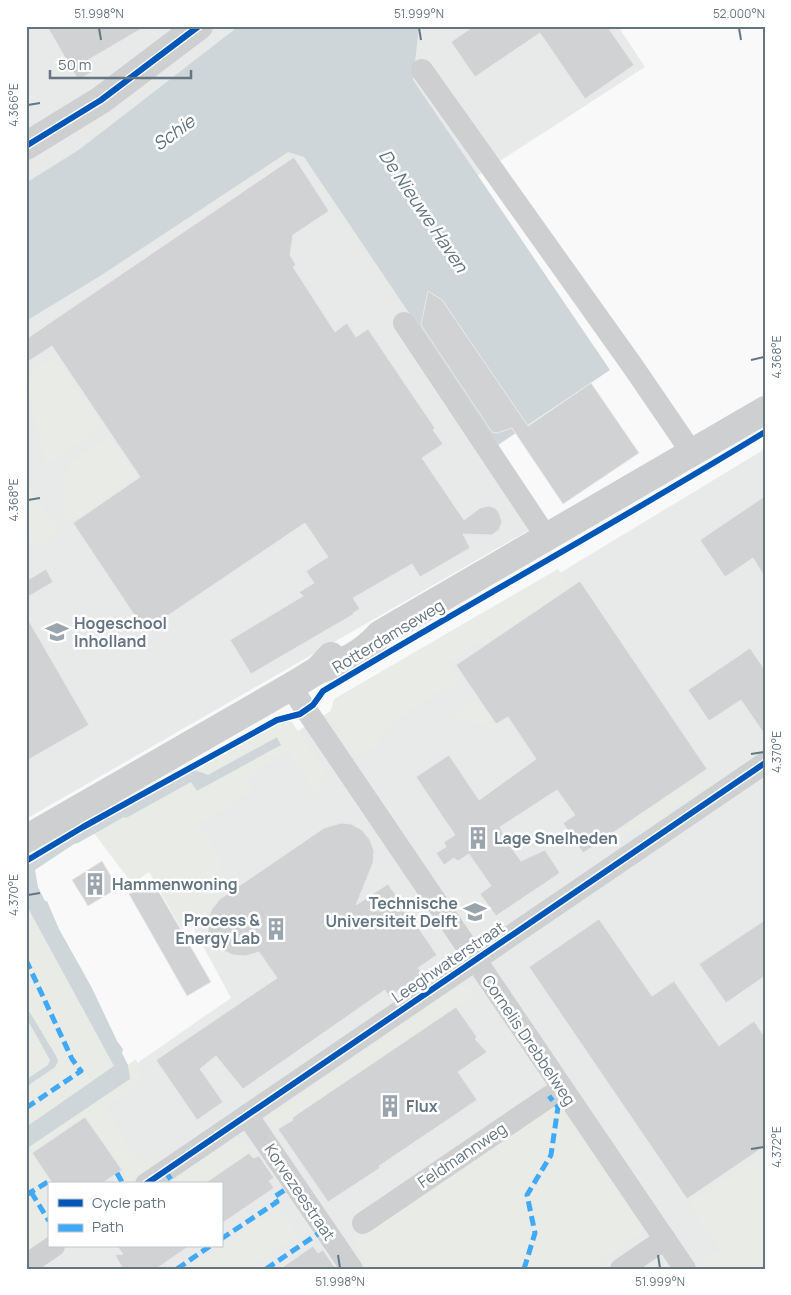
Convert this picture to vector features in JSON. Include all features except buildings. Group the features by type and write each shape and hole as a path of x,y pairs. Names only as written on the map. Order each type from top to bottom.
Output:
{"street":[{"path":"26,146 101,100 200,26"},
{"path":"422,70 634,368 692,453"},
{"path":"404,323 547,538"},
{"name":"Rotterdamseweg","path":"26,839 318,670 332,655 362,637 380,634 765,410"},
{"name":"Cornelis Drebbelweg","path":"290,686 685,1269"},
{"name":"Leeghwaterstraat","path":"149,1182 765,763"},
{"name":"Feldmannweg","path":"363,1223 562,1088"},
{"name":"Korvezeestraat","path":"247,1115 352,1269"},
{"path":"621,1269 665,1239"},
{"path":"26,1265 51,1248"}],"shaded area":[{"path":"26,26 618,26 645,67 435,203 481,452 529,530 26,819"},
{"path":"55,356 102,427 45,465 27,383 31,373"},
{"path":"109,436 137,477 68,524 60,511 68,504 59,491 64,488 61,483 65,479 62,475 71,469 67,464"},
{"name":"Technische Universiteit Delft","path":"765,449 765,1269 26,1269 26,1140 231,998 139,827"},
{"path":"26,481 60,532 37,549 26,532"},
{"path":"558,569 570,587 485,645 481,640 448,663 461,684 440,691 392,724 374,747 364,755 354,753 329,718 334,699"},
{"path":"477,699 497,727 492,730 489,726 454,718 409,749 405,748"},
{"path":"285,721 291,721 328,775 318,783 324,791 318,795 287,750 246,778 254,789 199,825 222,860 217,899 205,914 182,930 149,872 132,884 94,833 192,781 197,791 281,745 277,737 208,776 195,770"},
{"path":"696,777 703,789 640,832 638,829 593,847"},
{"path":"26,884 124,1072 26,1140"},
{"path":"466,986 477,993 274,1131 265,1118 456,988"},
{"path":"136,1059 143,1081 105,1108 142,1164 156,1155 159,1160 127,1182 122,1170 85,1116 32,1153 52,1182 48,1182 48,1236 26,1250 26,1149 130,1079 128,1065"},
{"path":"557,1102 644,1231 589,1269 370,1269 352,1242"},
{"path":"238,1136 249,1152 205,1182 178,1182 175,1178"},
{"path":"762,1153 765,1158 765,1269 707,1269 702,1261 720,1249 688,1203"},
{"path":"278,1207 297,1235 248,1269 187,1269 218,1248 222,1248 222,1245"}],"water":[{"path":"239,26 419,26 413,80 610,370 498,445 304,157 288,152 100,276 26,321 26,183 80,149"},
{"path":"277,737 281,745 197,791 191,782 74,844 35,870 38,887 92,988 117,1041 123,1049 122,1053 128,1065 130,1079 26,1149 26,1127 114,1066 28,908 26,908 26,866 81,833 195,770 208,775"},
{"path":"26,1006 58,1061 55,1067 26,1087 26,1080 48,1065 50,1060 26,1017"}],"marked path":[{"path":"26,960 72,1059 81,1071 26,1108"},
{"path":"524,1269 535,1233 527,1195 551,1155 558,1107 549,1096"},
{"path":"165,1171 173,1182"},
{"path":"117,1173 122,1182"},
{"path":"26,1195 51,1180"},
{"path":"222,1238 277,1202 274,1197 294,1184"},
{"path":"31,1192 48,1219"},
{"path":"266,1269 325,1229"},
{"path":"177,1269 207,1248"}],"cycle path":[{"path":"26,146 101,100 199,26"},
{"path":"26,861 83,827 277,720 300,714 313,705 323,691 765,432"},
{"path":"149,1182 765,763"}],"place":[{"name":"Hogeschool Inholland","path":"57,632"},
{"name":"Lage Snelheden","path":"478,838"},
{"name":"Hammenwoning","path":"95,884"},
{"name":"Technische Universiteit Delft","path":"475,912"},
{"name":"Process & Energy Lab","path":"276,929"},
{"name":"Flux","path":"390,1106"}],"water label":[{"name":"Schie","path":"174,133"},
{"name":"De Nieuwe Haven","path":"423,211"}]}
